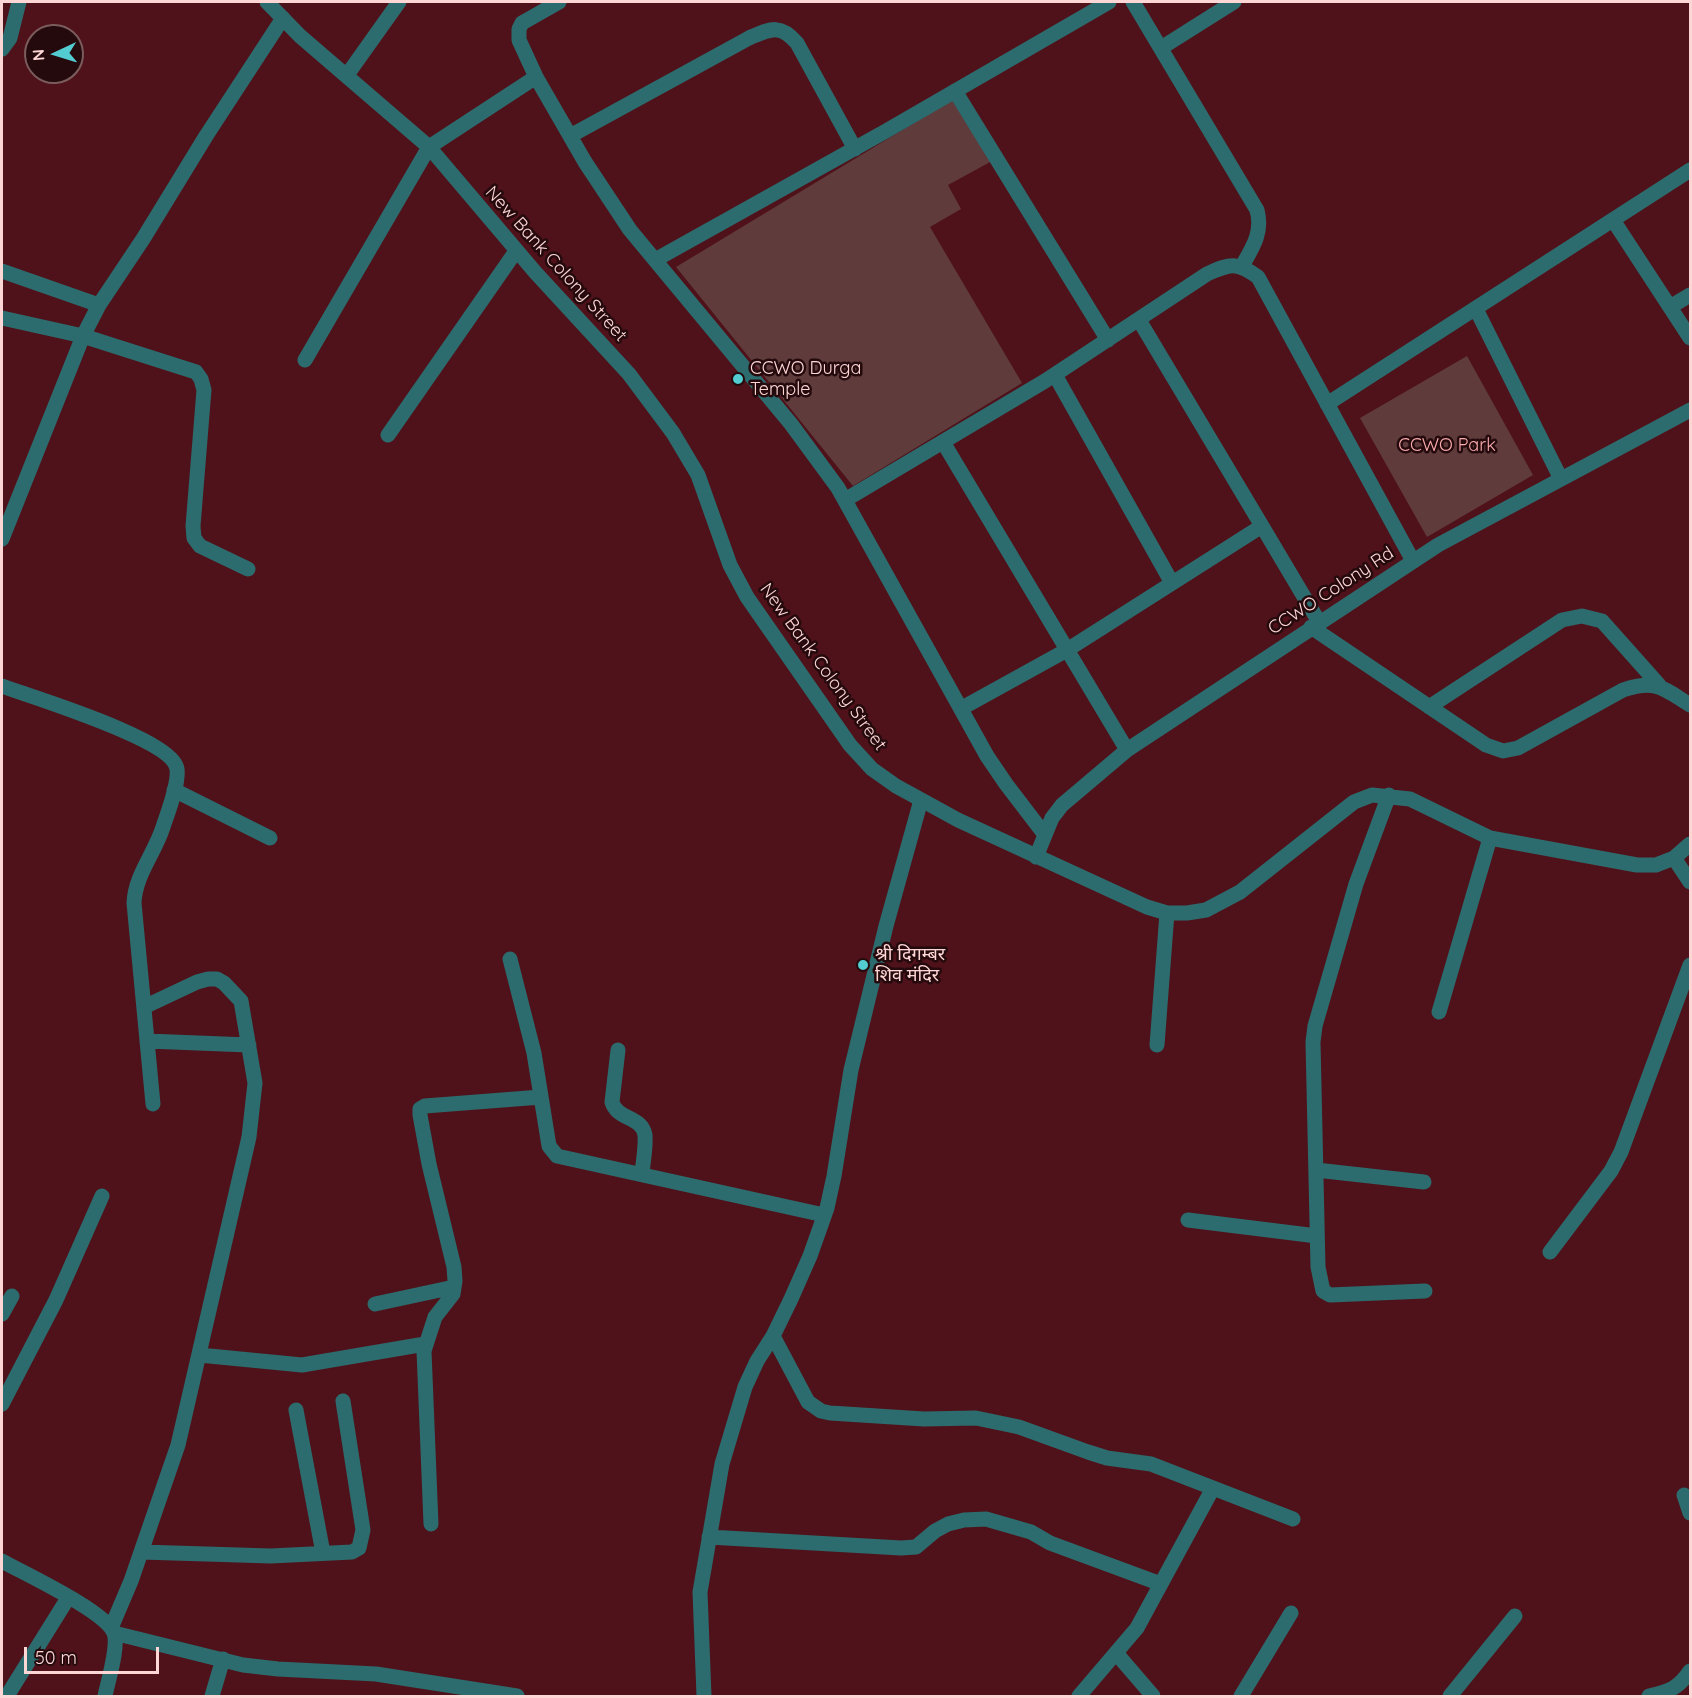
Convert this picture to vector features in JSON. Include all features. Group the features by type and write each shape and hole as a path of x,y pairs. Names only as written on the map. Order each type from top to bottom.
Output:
{"street":[{"path":"2,49 10,38 19,2"},
{"name":"New Bank Colony Street","path":"267,2 300,36 429,147 516,251 629,374 673,433 698,475 730,564 747,597 850,745 872,769 896,786 958,820 1036,857 1148,907 1167,913 1187,913 1206,909 1240,892 1322,825 1354,802 1372,795 1410,799 1490,838 1637,865 1656,865 1674,858 1690,844"},
{"path":"347,75 399,2"},
{"path":"559,2 522,22 519,29 519,40 536,77 585,162 630,230 790,424 845,500 987,756 1045,835"},
{"path":"655,260 955,91 1091,6 1109,2"},
{"path":"1133,2 1257,210 1260,221 1257,240 1242,266"},
{"path":"1161,48 1234,2"},
{"path":"2,539 82,336 99,305 283,18"},
{"path":"570,136 749,38 768,30 780,29 789,33 797,43 855,149"},
{"path":"305,360 429,147 536,77"},
{"path":"955,91 1108,340"},
{"path":"1328,404 1690,170"},
{"path":"1613,220 1690,338"},
{"path":"388,435 516,251"},
{"path":"845,500 1055,375 1207,274 1224,266 1242,266 1258,277 1413,561"},
{"path":"2,271 99,305"},
{"path":"1670,307 1690,295"},
{"path":"1476,309 1561,479"},
{"path":"2,318 82,336 196,372 204,390 192,526 194,538 200,546 248,568"},
{"path":"1139,320 1262,526 1315,625 1429,707 1486,745 1503,751 1518,748 1623,690 1641,684 1659,685"},
{"path":"1055,375 1172,583"},
{"name":"CCWO Colony Rd","path":"1036,857 1052,818 1062,805 1127,750 1448,539 1690,410"},
{"path":"943,442 1127,750"},
{"path":"962,708 1067,650 1262,526"},
{"path":"1429,707 1562,620 1582,616 1602,621 1659,685 1690,705"},
{"path":"2,686 107,723 146,741 171,758 177,767 174,790 163,829 134,890 153,1104"},
{"path":"174,790 270,838"},
{"path":"1389,795 1356,884 1316,1026 1312,1060 1320,1281 1323,1291 1330,1295 1425,1291"},
{"path":"704,1696 700,1592 722,1464 745,1387 757,1361 773,1336 810,1256 824,1215 834,1176 851,1070 886,926 921,800"},
{"path":"1439,1012 1490,838"},
{"path":"1674,858 1690,882"},
{"path":"1157,1045 1167,913"},
{"path":"510,959 534,1053 549,1146 557,1156 824,1215"},
{"path":"1550,1252 1611,1171 1621,1152 1690,965"},
{"path":"112,1631 178,1444 249,1137 255,1083 241,1001 232,989 217,979 208,979 187,986 144,1007"},
{"path":"147,1041 249,1045"},
{"path":"618,1050 612,1102 614,1110 642,1127 645,1135 642,1174"},
{"path":"431,1524 424,1351 435,1317 453,1294 454,1267 429,1164 420,1109 425,1106 541,1097"},
{"path":"1316,1170 1424,1182"},
{"path":"2,1404 56,1300 102,1196"},
{"path":"1188,1220 1317,1236"},
{"path":"375,1304 454,1287"},
{"path":"2,1314 12,1296"},
{"path":"773,1336 808,1402 821,1411 924,1419 976,1418 996,1421 1107,1458 1151,1464 1293,1519"},
{"path":"199,1355 303,1365 426,1344"},
{"path":"141,1552 271,1556 352,1551 359,1548 363,1530 343,1401"},
{"path":"296,1410 323,1553"},
{"path":"1079,1696 1137,1628 1214,1488"},
{"path":"1684,1495 1690,1513"},
{"path":"709,1538 916,1547 935,1531 948,1524 964,1520 986,1519 1031,1532 1050,1543 1161,1584"},
{"path":"3,1567 68,1598 99,1616 112,1631 115,1646 105,1696"},
{"path":"7,1696 68,1598"},
{"path":"1241,1696 1291,1613"},
{"path":"1450,1696 1515,1617"},
{"path":"112,1631 243,1665 278,1670 376,1674 517,1696"},
{"path":"1116,1653 1153,1696"},
{"path":"212,1696 222,1659"},
{"path":"1649,1696 1671,1690 1682,1683 1690,1671"}],"green space":[{"path":"952,100 992,161 948,185 961,209 930,227 1022,383 853,486 676,267"},
{"name":"CCWO Park","path":"1467,356 1533,475 1427,537 1360,418"}],"place":[{"name":"CCWO Durga Temple","path":"738,379"},
{"name":"श्री दिगम्बर शिव मंदिर","path":"863,965"}]}
